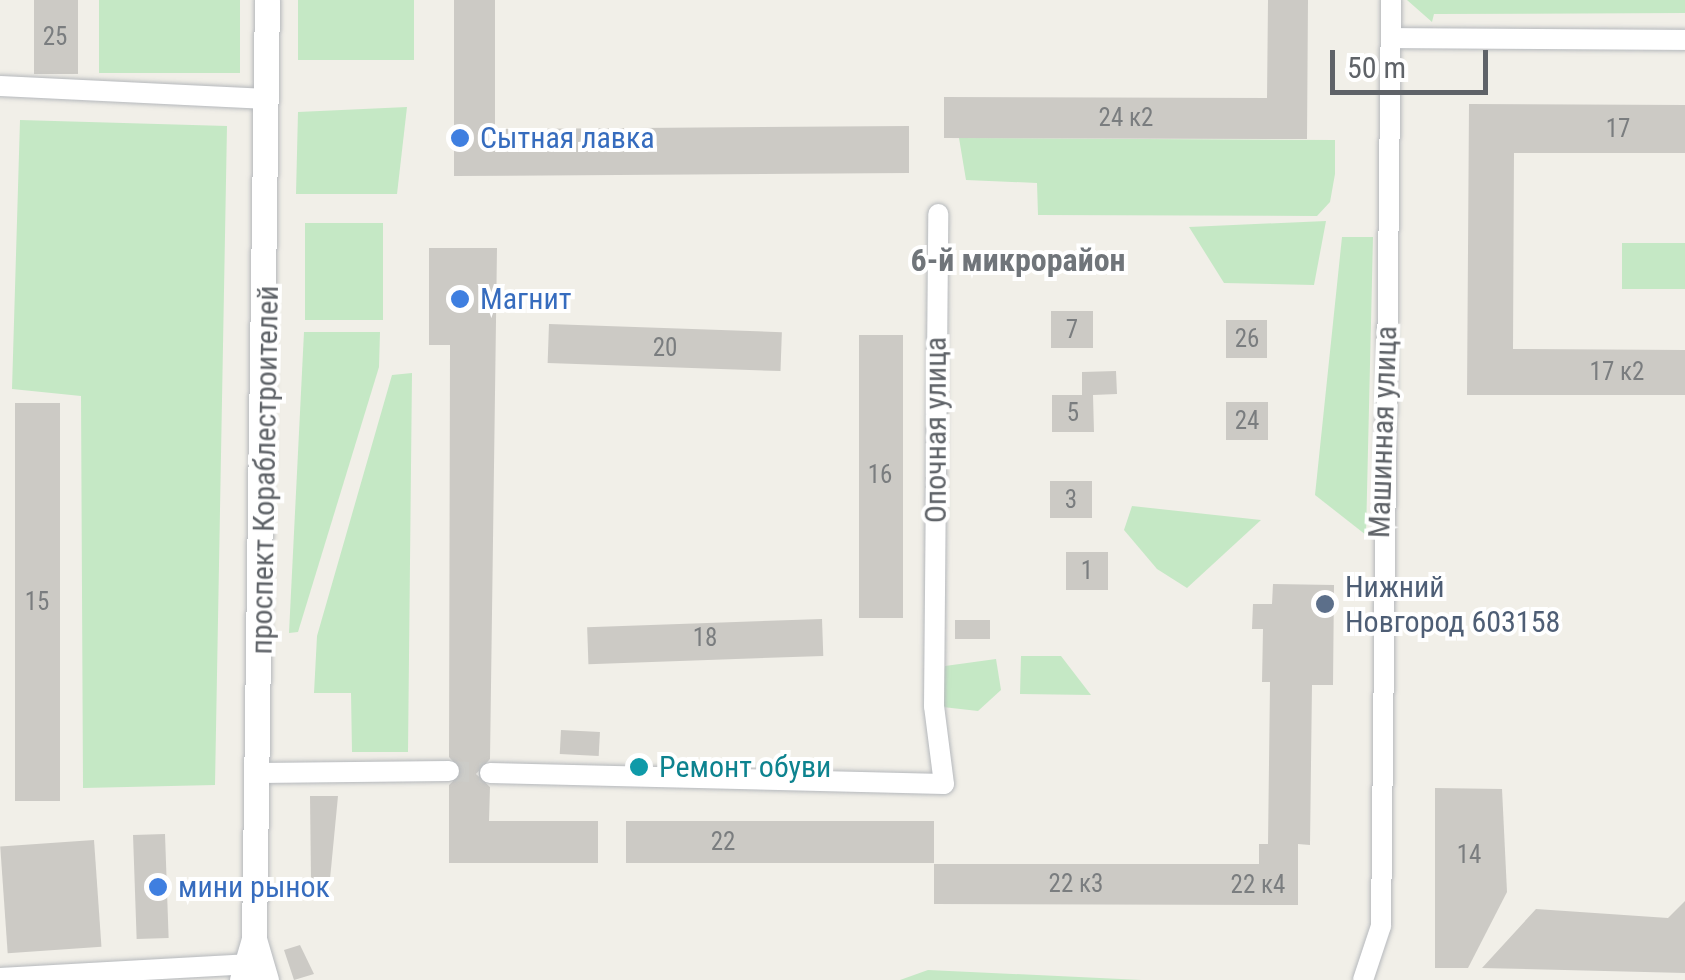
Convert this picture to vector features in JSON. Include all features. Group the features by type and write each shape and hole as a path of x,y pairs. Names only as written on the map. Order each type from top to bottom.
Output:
{"street":[{"name":"проспект Кораблестроителей","path":"252,966 259,774 267,0"},
{"name":"Машинная улица","path":"1362,980 1381,926 1379,558 1391,0"},
{"path":"1391,38 1685,40"},
{"path":"0,86 268,99"},
{"name":"Опочная улица","path":"490,773 944,784 935,646 938,214"},
{"path":"259,774 449,771"},
{"path":"0,978 252,966"}],"green space":[{"path":"99,0 240,0 240,73 99,73"},
{"path":"298,0 414,0 414,60 298,60"},
{"path":"1407,0 1685,0 1685,13 1434,14 1432,22"},
{"path":"407,107 397,194 296,194 298,112"},
{"path":"20,120 227,126 215,785 83,788 81,396 12,389"},
{"path":"959,138 1335,140 1335,174 1330,202 1317,216 1038,215 1037,183 966,180"},
{"path":"1326,221 1314,285 1224,283 1189,227"},
{"path":"305,223 383,223 383,320 305,320"},
{"path":"1342,237 1373,237 1366,535 1315,495"},
{"path":"1622,243 1685,243 1685,289 1622,289"},
{"path":"304,332 380,332 379,367 298,632 289,633"},
{"path":"412,373 408,752 352,752 351,693 314,693 317,636 392,375"},
{"path":"1132,506 1261,520 1187,588 1157,569 1124,530"},
{"path":"1021,656 1061,656 1091,695 1020,694"},
{"path":"996,659 1001,690 978,711 934,706 945,666"},
{"path":"928,970 1142,980 900,980"}],"building":[{"path":"34,0 78,0 78,74 34,74"},
{"path":"454,0 495,0 495,129 909,126 909,173 454,176"},
{"path":"1268,0 1308,0 1307,139 944,138 944,97 1267,98"},
{"path":"1469,104 1685,105 1685,153 1514,153 1513,349 1685,350 1685,395 1467,395"},
{"path":"429,248 497,248 490,759 476,774 490,787 489,821 598,821 598,863 449,863 449,785 463,772 449,757 450,345 429,345"},
{"path":"1051,311 1093,311 1093,348 1051,348"},
{"path":"1226,320 1267,320 1267,358 1226,358"},
{"path":"549,324 782,332 780,371 548,363"},
{"path":"859,335 903,335 903,618 859,618"},
{"path":"1116,371 1117,394 1093,395 1094,432 1052,432 1052,395 1082,395 1082,372"},
{"path":"1226,402 1268,402 1268,440 1226,440"},
{"path":"15,403 60,403 60,801 15,801"},
{"path":"1050,481 1092,481 1092,518 1050,518"},
{"path":"1066,552 1108,552 1108,590 1066,590"},
{"path":"1273,584 1334,585 1333,685 1312,685 1310,845 1298,844 1298,905 934,904 934,864 1259,864 1259,844 1268,844 1270,682 1262,682 1263,629 1252,629 1253,604 1272,604"},
{"path":"822,619 823,656 588,664 587,627"},
{"path":"955,620 990,620 990,639 955,639"},
{"path":"561,730 600,732 599,756 560,754"},
{"path":"1435,788 1502,789 1507,892 1468,968 1435,968"},
{"path":"310,796 338,796 330,879 311,879"},
{"path":"626,821 934,821 934,863 626,863"},
{"path":"165,834 169,938 137,939 133,835"},
{"path":"94,840 101,947 8,953 0,847"},
{"path":"1685,901 1685,973 1482,968 1536,909 1668,918"},
{"path":"300,945 314,974 294,980 284,950"}],"tunnel":[{"path":"449,771 490,773"}],"place":[{"name":"Сытная лавка","path":"460,138"},
{"name":"Магнит","path":"460,299"},
{"name":"Нижний Новгород 603158","path":"1325,604"},
{"name":"Ремонт обуви","path":"639,767"},
{"name":"мини рынок","path":"158,887"}],"district":[{"name":"6-й микрорайон","path":"1018,260"}]}
